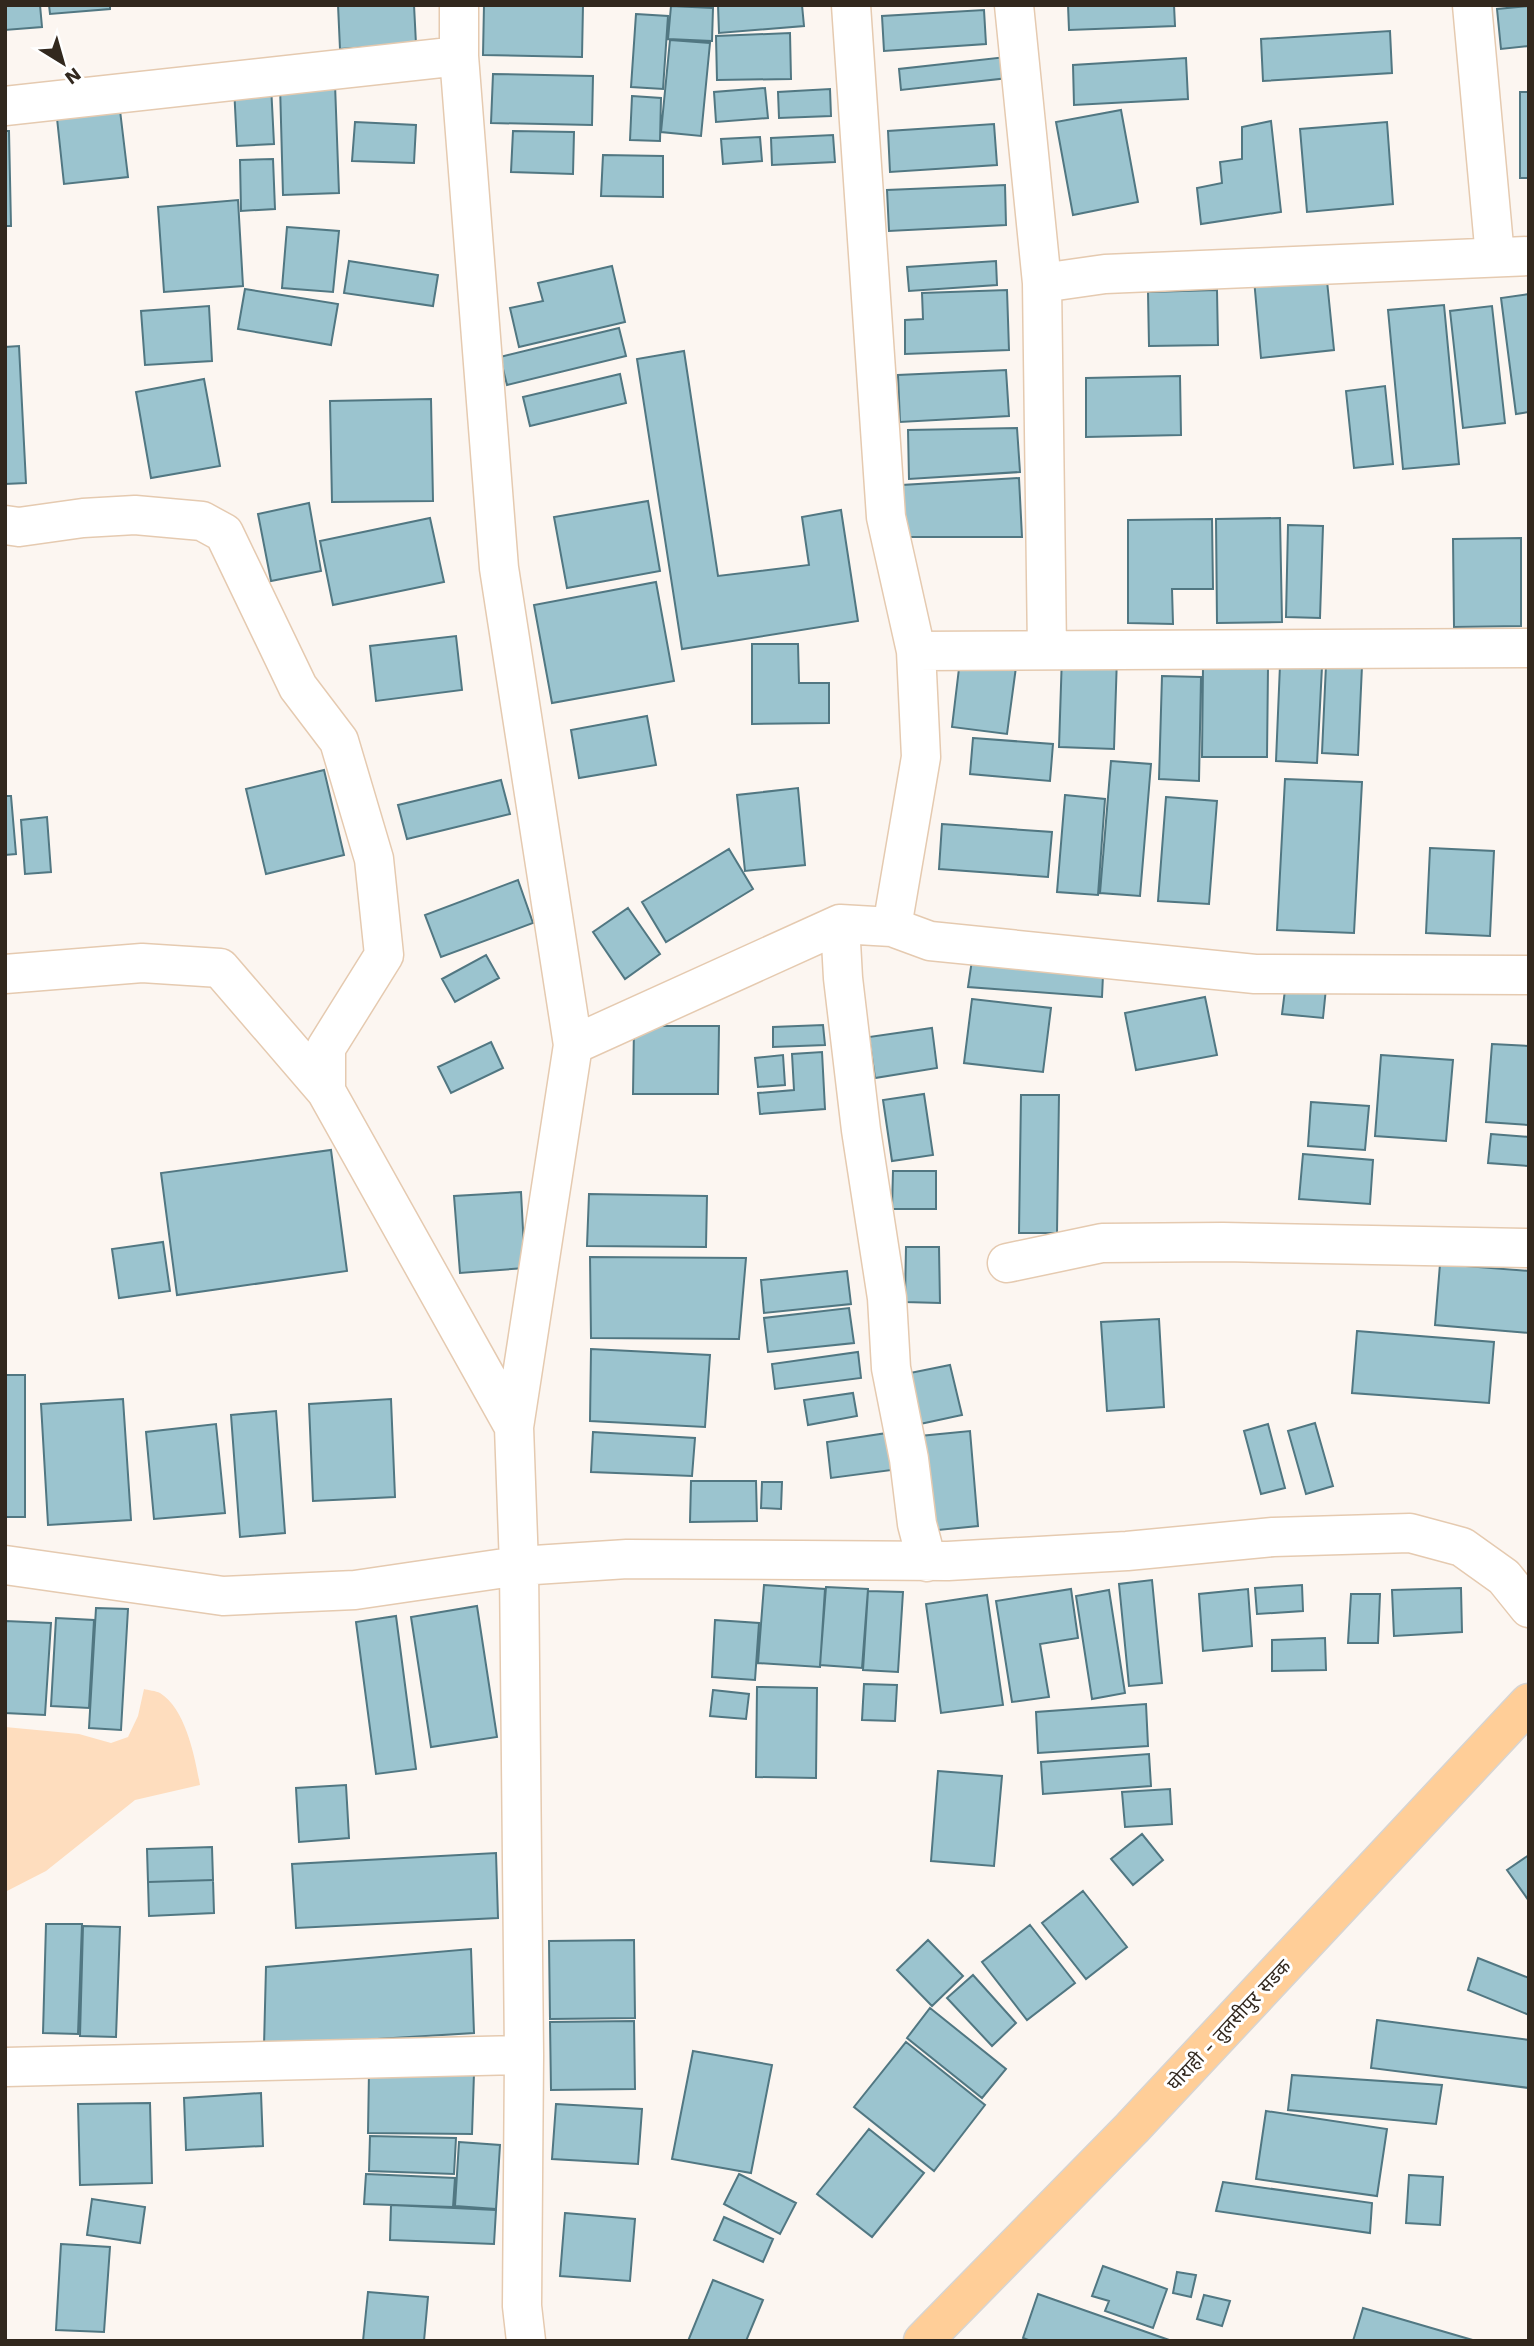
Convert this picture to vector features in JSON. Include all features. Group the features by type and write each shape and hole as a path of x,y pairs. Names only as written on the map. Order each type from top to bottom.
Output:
{"main road":[{"name":"घोराही - तुलसीपुर सडक","path":"923,2341 1132,2128 1529,1703"}],"street":[{"path":"459,5 459,56 499,568 573,1045 514,1427 519,1566 524,2055 522,2306 526,2341"},
{"path":"850,5 886,517 916,651 921,757 892,927"},
{"path":"1014,5 1042,283 1047,650"},
{"path":"1042,283 1105,274 1512,257 1472,5"},
{"path":"5,106 459,56"},
{"path":"5,525 19,527 83,518 135,515 202,521 224,533 298,687 339,741 374,859 384,955 326,1048 326,1091"},
{"path":"916,651 1529,648"},
{"path":"573,1045 840,924 892,927 930,941 1255,974 1529,975"},
{"path":"840,924 843,978 861,1130 887,1298 891,1368 909,1460 917,1524 927,1562"},
{"path":"5,975 142,963 220,968 326,1091 514,1427"},
{"path":"1007,1263 1102,1243 1223,1242 1529,1248"},
{"path":"5,1565 223,1596 355,1590 519,1566 628,1559 927,1562 1128,1551 1273,1536 1410,1533 1462,1547 1504,1577 1529,1608"},
{"path":"5,2067 524,2055"}],"shaded area":[{"path":"144,1689 160,1693 177,1710 188,1735 200,1785 135,1800 46,1871 5,1892 5,1727 79,1734 111,1743 128,1737 138,1716"}],"building":[{"path":"5,5 40,5 42,27 5,30"},
{"path":"49,5 110,5 110,9 50,14"},
{"path":"338,5 414,5 416,44 340,49"},
{"path":"484,5 583,5 582,57 483,55"},
{"path":"718,5 802,5 804,26 719,33"},
{"path":"1068,5 1174,5 1175,26 1069,30"},
{"path":"671,6 713,8 712,41 668,39"},
{"path":"1529,6 1529,46 1501,49 1497,9"},
{"path":"984,10 986,44 884,51 882,16"},
{"path":"636,14 668,16 663,89 631,87"},
{"path":"1390,31 1392,73 1263,81 1261,39"},
{"path":"790,33 791,79 717,80 716,36"},
{"path":"670,40 710,43 701,136 661,132"},
{"path":"1006,57 1008,78 901,90 899,69"},
{"path":"1186,58 1188,99 1074,105 1073,65"},
{"path":"493,74 593,76 592,125 491,123"},
{"path":"335,84 339,193 283,195 280,85"},
{"path":"271,85 274,144 237,146 234,87"},
{"path":"765,88 768,118 716,122 714,92"},
{"path":"830,89 831,116 779,118 778,92"},
{"path":"1520,92 1529,92 1529,178 1520,178"},
{"path":"632,96 661,98 660,141 630,140"},
{"path":"119,102 128,177 64,184 56,109"},
{"path":"1121,110 1138,202 1073,215 1056,122"},
{"path":"1271,121 1281,212 1201,224 1197,188 1222,183 1220,162 1242,159 1242,127"},
{"path":"355,122 416,125 414,163 352,161"},
{"path":"1387,122 1393,204 1307,212 1300,129"},
{"path":"994,124 997,165 890,172 888,131"},
{"path":"5,131 9,131 11,226 5,226"},
{"path":"513,131 574,132 573,174 511,172"},
{"path":"833,135 835,162 772,165 771,138"},
{"path":"760,137 762,161 723,164 721,139"},
{"path":"603,155 663,156 663,197 601,196"},
{"path":"273,159 275,209 241,211 240,160"},
{"path":"1005,185 1006,225 889,231 887,190"},
{"path":"238,200 243,286 164,292 158,207"},
{"path":"287,227 339,231 333,292 282,288"},
{"path":"349,261 438,275 433,306 344,293"},
{"path":"996,261 997,285 909,291 907,267"},
{"path":"612,266 625,322 519,347 510,308 543,301 538,283"},
{"path":"1326,271 1334,350 1261,358 1254,279"},
{"path":"245,289 338,304 331,345 238,329"},
{"path":"1007,290 1009,350 905,354 905,320 923,319 922,293"},
{"path":"1217,290 1218,345 1149,346 1148,292"},
{"path":"1529,294 1529,412 1516,414 1501,298"},
{"path":"1444,305 1459,464 1403,469 1388,310"},
{"path":"209,306 212,361 145,365 141,311"},
{"path":"1492,306 1505,423 1463,428 1450,311"},
{"path":"619,328 626,356 507,385 500,357"},
{"path":"19,346 26,483 5,484 5,347"},
{"path":"684,351 718,576 809,565 802,517 841,510 858,621 682,649 637,359"},
{"path":"1006,370 1009,416 900,422 898,375"},
{"path":"620,374 626,403 530,426 523,397"},
{"path":"1180,376 1181,435 1086,437 1086,378"},
{"path":"204,379 220,466 151,478 136,392"},
{"path":"1385,386 1393,464 1354,468 1346,391"},
{"path":"431,399 433,501 332,502 330,401"},
{"path":"1017,428 1020,472 909,479 908,430"},
{"path":"1019,478 1022,537 905,537 902,485"},
{"path":"648,501 660,571 567,588 554,517"},
{"path":"309,503 321,571 271,581 258,514"},
{"path":"430,518 444,582 333,605 320,541"},
{"path":"1280,518 1282,622 1217,623 1216,519"},
{"path":"1212,519 1213,589 1172,589 1173,624 1128,623 1128,520"},
{"path":"1288,525 1323,526 1320,618 1286,617"},
{"path":"1521,538 1521,626 1454,627 1453,539"},
{"path":"656,582 674,681 552,703 534,605"},
{"path":"456,636 462,690 376,701 370,646"},
{"path":"752,644 798,644 799,683 829,683 829,723 752,724"},
{"path":"1062,655 1117,657 1114,749 1059,747"},
{"path":"960,660 1016,667 1007,734 952,727"},
{"path":"1280,665 1322,667 1317,763 1276,761"},
{"path":"1326,665 1362,666 1358,755 1322,753"},
{"path":"1203,667 1268,667 1267,757 1202,757"},
{"path":"1162,676 1201,677 1199,781 1159,779"},
{"path":"647,716 656,765 579,778 571,730"},
{"path":"973,738 1053,744 1050,781 970,774"},
{"path":"1111,761 1151,764 1140,896 1100,893"},
{"path":"324,770 344,855 266,874 246,789"},
{"path":"1285,779 1362,782 1354,933 1277,930"},
{"path":"501,780 510,814 407,839 398,805"},
{"path":"798,788 805,865 745,871 737,795"},
{"path":"1065,795 1105,799 1098,895 1057,892"},
{"path":"5,796 11,796 16,854 5,855"},
{"path":"1166,797 1217,801 1209,904 1158,901"},
{"path":"47,817 51,872 25,874 21,820"},
{"path":"942,824 1052,832 1048,877 939,869"},
{"path":"1430,848 1494,851 1490,936 1426,933"},
{"path":"729,849 753,889 666,942 642,902"},
{"path":"518,880 533,923 441,957 425,915"},
{"path":"628,908 660,954 625,979 593,932"},
{"path":"486,955 499,978 455,1002 442,979"},
{"path":"972,960 1103,975 1102,997 968,987"},
{"path":"1286,982 1326,988 1323,1018 1282,1014"},
{"path":"1205,997 1217,1055 1136,1070 1125,1013"},
{"path":"972,999 1051,1008 1043,1072 964,1063"},
{"path":"823,1025 825,1045 773,1047 773,1027"},
{"path":"634,1026 719,1026 718,1094 633,1094"},
{"path":"932,1028 937,1068 875,1078 869,1037"},
{"path":"491,1042 503,1068 451,1093 438,1067"},
{"path":"1492,1044 1529,1046 1529,1125 1486,1122"},
{"path":"822,1052 825,1109 760,1114 758,1093 794,1090 792,1054"},
{"path":"783,1055 785,1085 758,1087 755,1058"},
{"path":"1381,1055 1453,1060 1446,1141 1375,1136"},
{"path":"924,1094 933,1155 892,1161 883,1100"},
{"path":"1021,1095 1059,1095 1057,1233 1019,1233"},
{"path":"1311,1102 1369,1106 1365,1150 1308,1146"},
{"path":"1491,1134 1529,1137 1529,1166 1488,1163"},
{"path":"331,1150 347,1271 177,1295 161,1173"},
{"path":"1303,1154 1373,1160 1370,1204 1299,1199"},
{"path":"893,1171 936,1171 936,1209 892,1209"},
{"path":"521,1192 525,1268 460,1273 454,1196"},
{"path":"589,1194 707,1196 706,1247 587,1246"},
{"path":"163,1242 170,1291 119,1298 112,1249"},
{"path":"906,1247 939,1247 940,1303 905,1302"},
{"path":"590,1257 746,1258 739,1339 591,1338"},
{"path":"1440,1264 1529,1271 1529,1333 1435,1325"},
{"path":"847,1271 851,1304 764,1313 761,1280"},
{"path":"849,1308 854,1343 768,1352 764,1318"},
{"path":"1159,1319 1164,1407 1107,1411 1101,1322"},
{"path":"1357,1331 1494,1342 1489,1403 1352,1393"},
{"path":"591,1349 710,1355 705,1427 590,1421"},
{"path":"858,1352 861,1378 775,1389 772,1364"},
{"path":"950,1365 962,1415 920,1424 910,1373"},
{"path":"5,1375 25,1375 25,1517 5,1517"},
{"path":"853,1393 857,1416 808,1425 804,1400"},
{"path":"123,1399 131,1520 48,1525 41,1404"},
{"path":"391,1399 395,1497 313,1501 309,1404"},
{"path":"276,1411 285,1533 240,1537 231,1415"},
{"path":"1315,1423 1333,1486 1306,1494 1288,1431"},
{"path":"216,1424 225,1513 154,1519 146,1432"},
{"path":"1268,1424 1285,1488 1261,1494 1244,1431"},
{"path":"970,1431 978,1526 928,1531 920,1436"},
{"path":"593,1432 695,1438 692,1476 591,1472"},
{"path":"887,1433 892,1470 831,1478 827,1442"},
{"path":"691,1481 756,1481 757,1521 690,1522"},
{"path":"762,1482 782,1482 781,1509 761,1508"},
{"path":"1152,1580 1162,1683 1129,1686 1119,1584"},
{"path":"764,1585 825,1589 820,1667 758,1663"},
{"path":"1302,1585 1303,1611 1257,1614 1255,1588"},
{"path":"826,1587 868,1589 862,1668 820,1665"},
{"path":"1461,1588 1462,1632 1394,1636 1392,1590"},
{"path":"1071,1589 1078,1638 1040,1644 1049,1697 1012,1702 996,1601"},
{"path":"1248,1589 1252,1646 1203,1651 1199,1594"},
{"path":"1109,1590 1125,1693 1092,1699 1076,1596"},
{"path":"868,1591 903,1592 898,1672 863,1670"},
{"path":"1351,1594 1380,1594 1378,1643 1348,1643"},
{"path":"987,1595 1003,1705 941,1713 926,1604"},
{"path":"477,1606 497,1737 431,1747 411,1617"},
{"path":"96,1608 128,1609 121,1730 89,1728"},
{"path":"396,1616 416,1769 376,1774 356,1622"},
{"path":"56,1618 94,1620 89,1708 51,1706"},
{"path":"715,1620 759,1623 755,1680 712,1677"},
{"path":"5,1621 51,1623 45,1715 5,1713"},
{"path":"1325,1638 1326,1670 1272,1671 1272,1640"},
{"path":"864,1684 897,1685 895,1721 862,1720"},
{"path":"757,1687 817,1688 816,1778 756,1777"},
{"path":"713,1690 749,1694 746,1719 710,1716"},
{"path":"1146,1704 1148,1746 1038,1753 1036,1712"},
{"path":"1149,1754 1151,1786 1043,1794 1041,1762"},
{"path":"938,1771 1002,1776 994,1866 931,1861"},
{"path":"346,1785 349,1838 299,1842 296,1788"},
{"path":"1170,1789 1172,1824 1125,1827 1122,1792"},
{"path":"1142,1834 1163,1860 1133,1885 1111,1859"},
{"path":"212,1847 213,1880 148,1882 147,1849"},
{"path":"496,1853 498,1918 296,1928 292,1864"},
{"path":"1529,1855 1529,1901 1507,1870"},
{"path":"213,1880 214,1913 149,1916 148,1882"},
{"path":"1083,1891 1127,1947 1086,1979 1042,1923"},
{"path":"46,1924 82,1924 78,2034 43,2033"},
{"path":"1030,1925 1075,1983 1027,2020 982,1962"},
{"path":"83,1926 120,1927 116,2037 80,2036"},
{"path":"634,1940 635,2018 550,2019 549,1941"},
{"path":"928,1940 963,1976 932,2006 897,1970"},
{"path":"471,1949 474,2033 264,2046 266,1967"},
{"path":"1478,1958 1529,1978 1529,2015 1468,1990"},
{"path":"973,1975 1016,2023 992,2046 947,1998"},
{"path":"930,2008 1006,2069 982,2098 907,2038"},
{"path":"1377,2020 1529,2040 1529,2088 1371,2068"},
{"path":"634,2021 635,2089 551,2090 550,2022"},
{"path":"906,2042 985,2105 934,2171 854,2107"},
{"path":"693,2051 772,2065 751,2173 672,2159"},
{"path":"369,2071 474,2073 472,2134 368,2133"},
{"path":"1292,2075 1442,2085 1436,2124 1288,2110"},
{"path":"261,2093 263,2146 186,2150 184,2098"},
{"path":"150,2103 152,2183 80,2185 78,2104"},
{"path":"556,2104 642,2109 638,2164 552,2159"},
{"path":"1266,2111 1387,2129 1377,2196 1256,2179"},
{"path":"869,2129 924,2173 872,2237 817,2194"},
{"path":"370,2136 456,2138 454,2174 369,2171"},
{"path":"459,2142 500,2145 496,2209 455,2206"},
{"path":"366,2174 455,2178 453,2207 364,2204"},
{"path":"739,2174 796,2203 780,2234 724,2204"},
{"path":"1409,2175 1443,2177 1440,2225 1406,2223"},
{"path":"1223,2182 1372,2203 1370,2233 1216,2211"},
{"path":"92,2199 145,2207 140,2243 87,2235"},
{"path":"391,2205 496,2210 494,2244 390,2240"},
{"path":"565,2213 635,2219 630,2281 560,2276"},
{"path":"724,2217 773,2239 763,2262 714,2240"},
{"path":"61,2244 110,2247 104,2332 56,2330"},
{"path":"1103,2266 1167,2289 1153,2328 1105,2311 1109,2301 1092,2296"},
{"path":"1177,2272 1196,2275 1191,2297 1173,2293"},
{"path":"713,2280 763,2300 746,2341 688,2341"},
{"path":"368,2292 428,2297 424,2341 363,2341"},
{"path":"1038,2294 1172,2341 1031,2341 1023,2338"},
{"path":"1204,2295 1230,2301 1222,2326 1197,2319"},
{"path":"1363,2308 1476,2341 1353,2341"}]}
